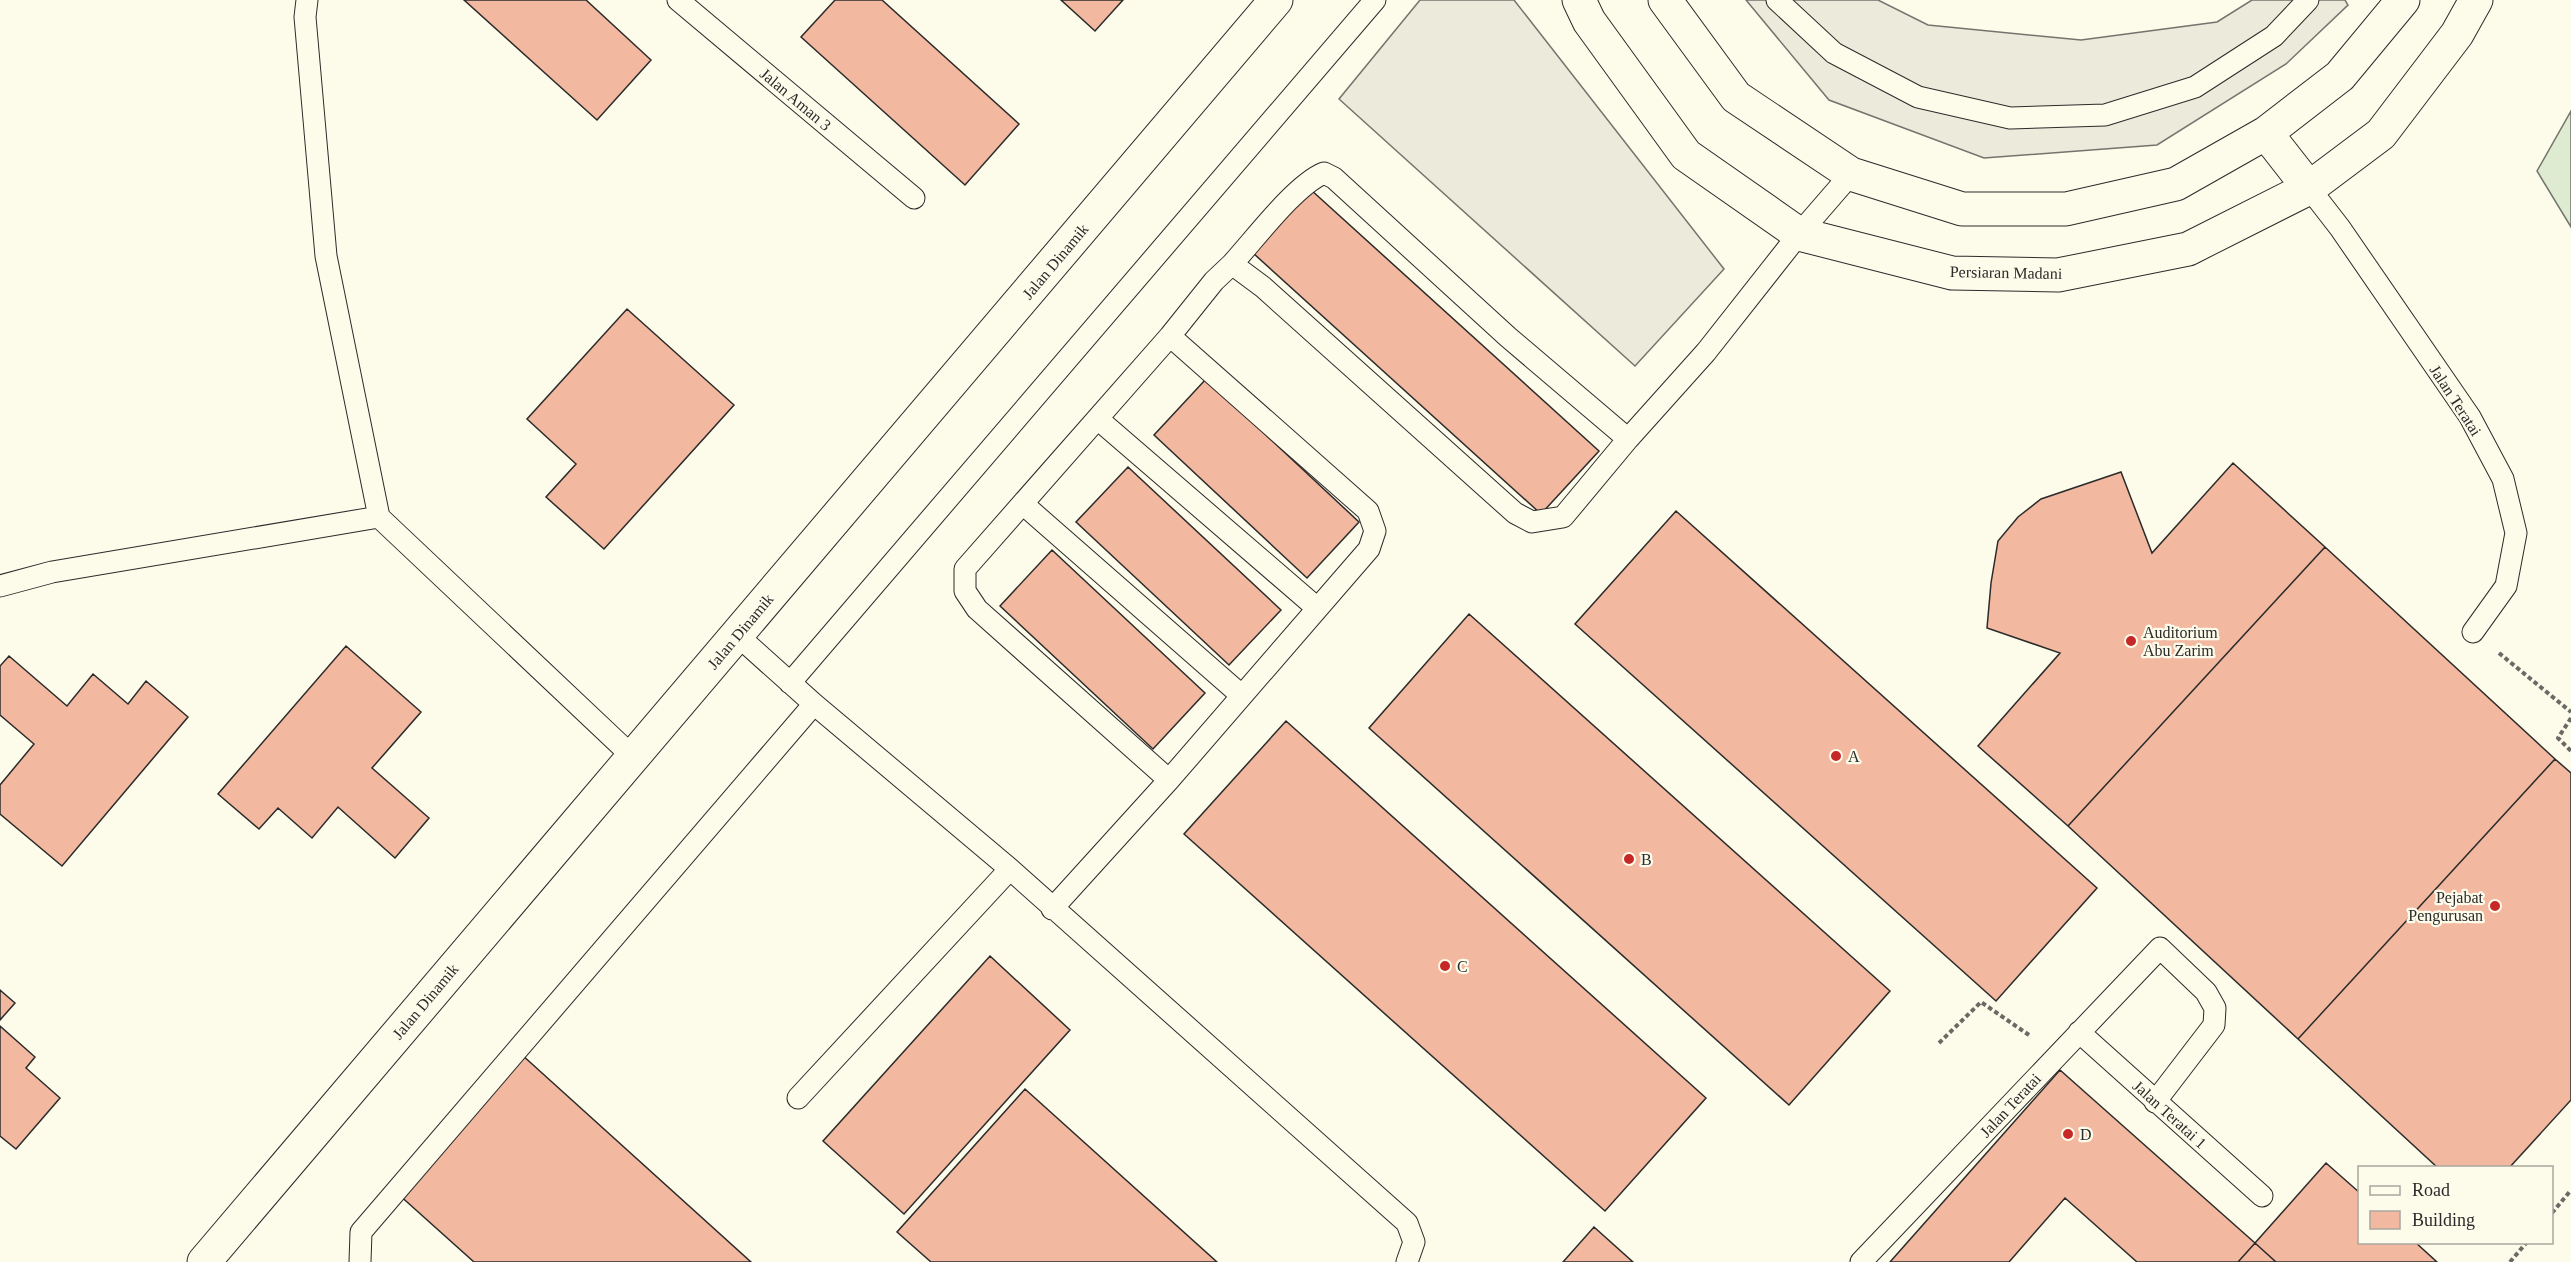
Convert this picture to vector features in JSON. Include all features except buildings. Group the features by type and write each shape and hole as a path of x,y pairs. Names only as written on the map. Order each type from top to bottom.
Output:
{"street":[{"name":"Jalan Dinamik","path":"204,1262 1276,0"},
{"name":"Persiaran Madani","path":"1579,0 1589,21 1686,155 1799,234 1952,273 2058,275 2188,249 2309,188 2381,134 2457,34 2476,0"},
{"path":"1665,0 1736,97 1851,174 1962,209 2066,209 2176,184 2266,133 2340,76 2403,0"},
{"path":"2266,133 2309,188"}],"lane":[{"path":"307,0 305,17 326,256 379,517 633,757"},
{"name":"Jalan Aman 3","path":"678,0 914,198"},
{"path":"790,683 1376,0"},
{"path":"1777,0 1834,53 1918,97 2010,118 2105,115 2194,87 2274,36 2308,0"},
{"path":"1169,780 976,609 965,591 965,569 1099,420 1214,281 1313,177 1324,173 1334,178 1508,337 1628,439"},
{"path":"1232,264 1263,287 1515,513 1532,522 1563,517 1628,439 1706,352 1799,234 1851,174"},
{"name":"Jalan Teratai","path":"2309,188 2340,228 2470,417 2503,479 2516,533 2506,586 2473,632"},
{"path":"1052,909 1169,780 1369,549 1375,531 1368,511 1170,336"},
{"path":"1099,420 1317,608"},
{"path":"1023,504 1241,695"},
{"path":"0,586 52,572 379,517"},
{"path":"737,635 814,704 1010,869 1052,909 1407,1223 1414,1242 1407,1262"},
{"path":"360,1262 361,1232 814,704"},
{"path":"798,1098 1010,869"},
{"name":"Jalan Teratai","path":"1861,1262 2160,948 2206,992 2216,1008 2214,1024 2156,1102"},
{"name":"Jalan Teratai 1","path":"2079,1032 2262,1196"}],"path":[{"path":"2473,632 2571,712"},
{"path":"2571,718 2558,738 2571,751"},
{"path":"1939,1043 1981,1002 2057,1055"},
{"path":"2553,1212 2571,1190"},
{"path":"2510,1262 2524,1244"}],"green space":[{"path":"2571,111 2571,227 2537,171"}],"shaded area":[{"path":"1420,0 1514,0 1724,269 1635,366 1339,99"},
{"path":"1746,0 1878,0 1928,25 2081,40 2217,22 2252,0 2345,0 2348,5 2286,64 2157,145 1984,158 1829,100"}],"place":[{"name":"Auditorium Abu Zarim","path":"2131,641"},
{"name":"A","path":"1836,756"},
{"name":"B","path":"1629,859"},
{"name":"Pejabat Pengurusan","path":"2495,906"},
{"name":"C","path":"1445,966"},
{"name":"D","path":"2068,1134"}]}
